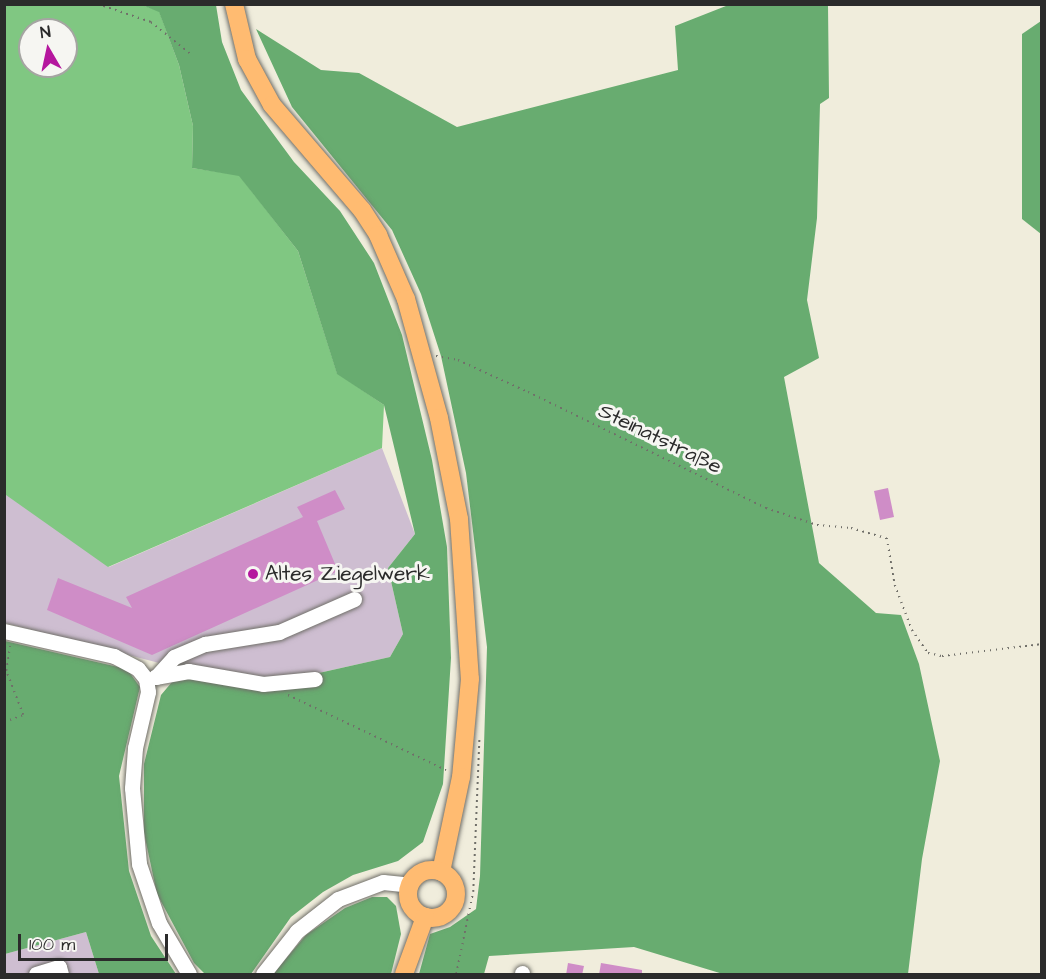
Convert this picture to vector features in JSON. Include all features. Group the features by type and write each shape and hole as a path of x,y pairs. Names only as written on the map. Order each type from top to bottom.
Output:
{"main road":[{"path":"234,4 247,59 272,105 362,210 378,235 406,299 424,357 452,476 465,570 470,679 460,777 441,872"},
{"path":"423,872 441,872 454,884 455,902 443,916 425,917 410,904 410,885 423,872"},
{"path":"404,975 425,917"}],"street":[{"path":"189,975 159,923 139,864 132,789 135,748 151,678 174,657 204,644 279,632 354,599"},
{"path":"7,630 114,656 151,678 188,670 263,684 315,679"},
{"path":"263,975 297,931 338,900 383,882 410,885"},
{"path":"36,975 59,967 61,975"}],"path":[{"path":"98,4 151,22 192,55"},
{"name":"Steinatstraße","path":"436,366 434,355 458,360 766,508 817,525 851,528 886,538 895,585 912,630 927,653 942,656 1041,644"},
{"path":"4,722 22,715 6,671 7,630"},
{"path":"285,694 460,777"},
{"path":"456,975 473,892 480,735"}],"shaded area":[{"path":"382,448 415,534 388,568 403,634 390,657 301,677 264,681 167,665 5,623 4,491 109,567"},
{"path":"86,932 99,974 5,974 5,954"}],"green space":[{"path":"731,4 828,5 829,98 820,104 817,218 807,300 819,358 784,377 819,563 876,613 901,615 919,664 940,761 922,859 908,974 723,974 634,947 489,956 484,974 419,974 430,934 450,927 476,909 480,876 487,647 466,473 441,356 421,294 392,230 292,107 256,29 321,70 359,73 457,127 678,70 675,26"},
{"path":"5,5 142,5 159,11 179,65 193,126 192,168 239,175 298,251 337,373 384,405 382,448 108,567 6,495"},
{"path":"142,5 216,5 222,42 241,90 294,162 340,211 374,263 402,335 432,460 447,547 451,658 443,784 423,842 398,861 353,875 323,892 291,917 251,974 205,974 194,963 157,894 144,833 144,764 161,695 172,682 195,674 261,686 390,657 403,634 388,568 415,534 384,405 337,374 298,251 239,176 192,168 193,126 179,65 159,12"},
{"path":"1041,21 1041,234 1022,219 1022,34"},
{"path":"5,641 127,669 140,687 119,776 129,871 151,936 176,974 99,974 86,932 5,954"},
{"path":"372,897 387,897 396,906 401,934 391,974 273,974 306,935 345,908"}],"building":[{"path":"888,488 894,517 880,520 874,491"},
{"name":"Altes Ziegelwerk","path":"335,490 345,509 317,521 338,571 152,655 47,610 58,578 132,608 126,597 303,517 297,507"},
{"path":"568,963 584,966 582,975 566,975"},
{"path":"601,963 642,970 642,975 599,975"}],"place":[{"name":"Altes Ziegelwerk","path":"253,574"}]}
